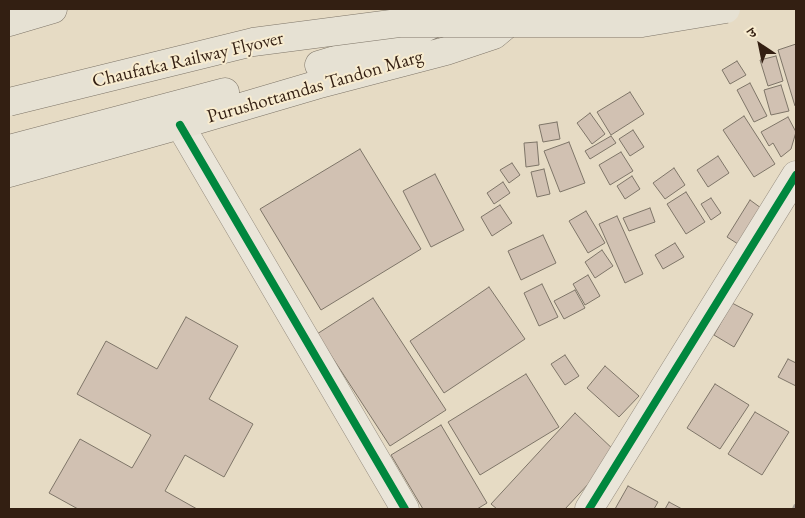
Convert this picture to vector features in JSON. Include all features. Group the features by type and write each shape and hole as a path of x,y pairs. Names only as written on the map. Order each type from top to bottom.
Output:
{"main road":[{"path":"9,22 53,9"},
{"path":"9,149 191,102 392,43 465,9"},
{"name":"Purushottamdas Tandon Marg","path":"9,173 316,85 446,51 494,35 525,9"},
{"name":"Chaufatka Railway Flyover","path":"9,102 253,42 399,23 642,23 726,9"}],"street":[{"path":"180,125 404,509"},
{"path":"589,509 796,175"}],"building":[{"path":"796,44 796,105 795,106 778,50"},
{"path":"776,56 783,81 768,86 760,60"},
{"path":"737,61 746,75 730,84 722,70"},
{"path":"750,83 767,116 754,122 737,90"},
{"path":"781,85 789,111 771,115 764,90"},
{"path":"630,92 644,114 611,135 597,112"},
{"path":"590,113 605,134 592,144 577,123"},
{"path":"744,116 775,164 754,177 723,130"},
{"path":"788,117 796,132 791,149 781,157 773,143 769,146 761,132"},
{"path":"557,122 560,139 543,142 539,125"},
{"path":"633,130 644,147 630,156 619,139"},
{"path":"611,136 616,143 590,159 585,151"},
{"path":"537,142 539,165 526,167 524,143"},
{"path":"569,142 585,183 560,192 544,151"},
{"path":"360,149 421,249 321,310 260,209"},
{"path":"621,152 633,171 610,185 599,165"},
{"path":"718,156 729,173 708,187 697,170"},
{"path":"512,163 520,175 509,183 500,170"},
{"path":"674,168 685,185 665,199 653,183"},
{"path":"544,169 550,194 537,197 531,172"},
{"path":"435,174 464,230 431,247 403,191"},
{"path":"632,176 640,189 625,199 617,186"},
{"path":"503,182 510,193 494,204 487,193"},
{"path":"686,192 705,222 686,234 667,204"},
{"path":"711,198 721,213 711,220 701,204"},
{"path":"750,200 761,208 738,244 727,237"},
{"path":"500,205 512,223 492,236 481,217"},
{"path":"650,208 655,222 629,231 623,218"},
{"path":"586,211 605,243 588,253 569,221"},
{"path":"617,216 643,274 625,283 599,224"},
{"path":"543,235 556,263 521,280 508,251"},
{"path":"675,243 684,257 663,269 655,255"},
{"path":"602,250 613,266 595,278 585,262"},
{"path":"588,275 600,296 585,305 573,284"},
{"path":"542,284 558,317 539,326 524,293"},
{"path":"489,287 525,339 444,393 410,341"},
{"path":"575,290 585,308 564,319 554,301"},
{"path":"373,298 446,410 390,446 317,334"},
{"path":"732,303 753,314 734,347 714,335"},
{"path":"186,317 238,346 209,399 253,424 224,477 185,455 165,491 197,509 78,509 49,493 80,439 132,468 151,435 77,394 106,341 157,369"},
{"path":"565,355 579,376 565,385 551,364"},
{"path":"788,359 796,363 796,386 778,377"},
{"path":"605,366 639,396 619,417 587,388"},
{"path":"526,374 559,427 480,475 448,422"},
{"path":"715,384 749,405 720,449 687,428"},
{"path":"755,412 789,432 762,475 728,454"},
{"path":"575,413 617,453 565,509 497,509 491,504"},
{"path":"441,425 487,503 477,509 423,509 391,455"},
{"path":"628,486 658,502 654,509 615,509"},
{"path":"669,502 682,509 665,509"}],"railway":[{"path":"794,509 796,505"}],"cycle path":[{"path":"180,125 405,509"},
{"path":"589,509 796,175"}]}
